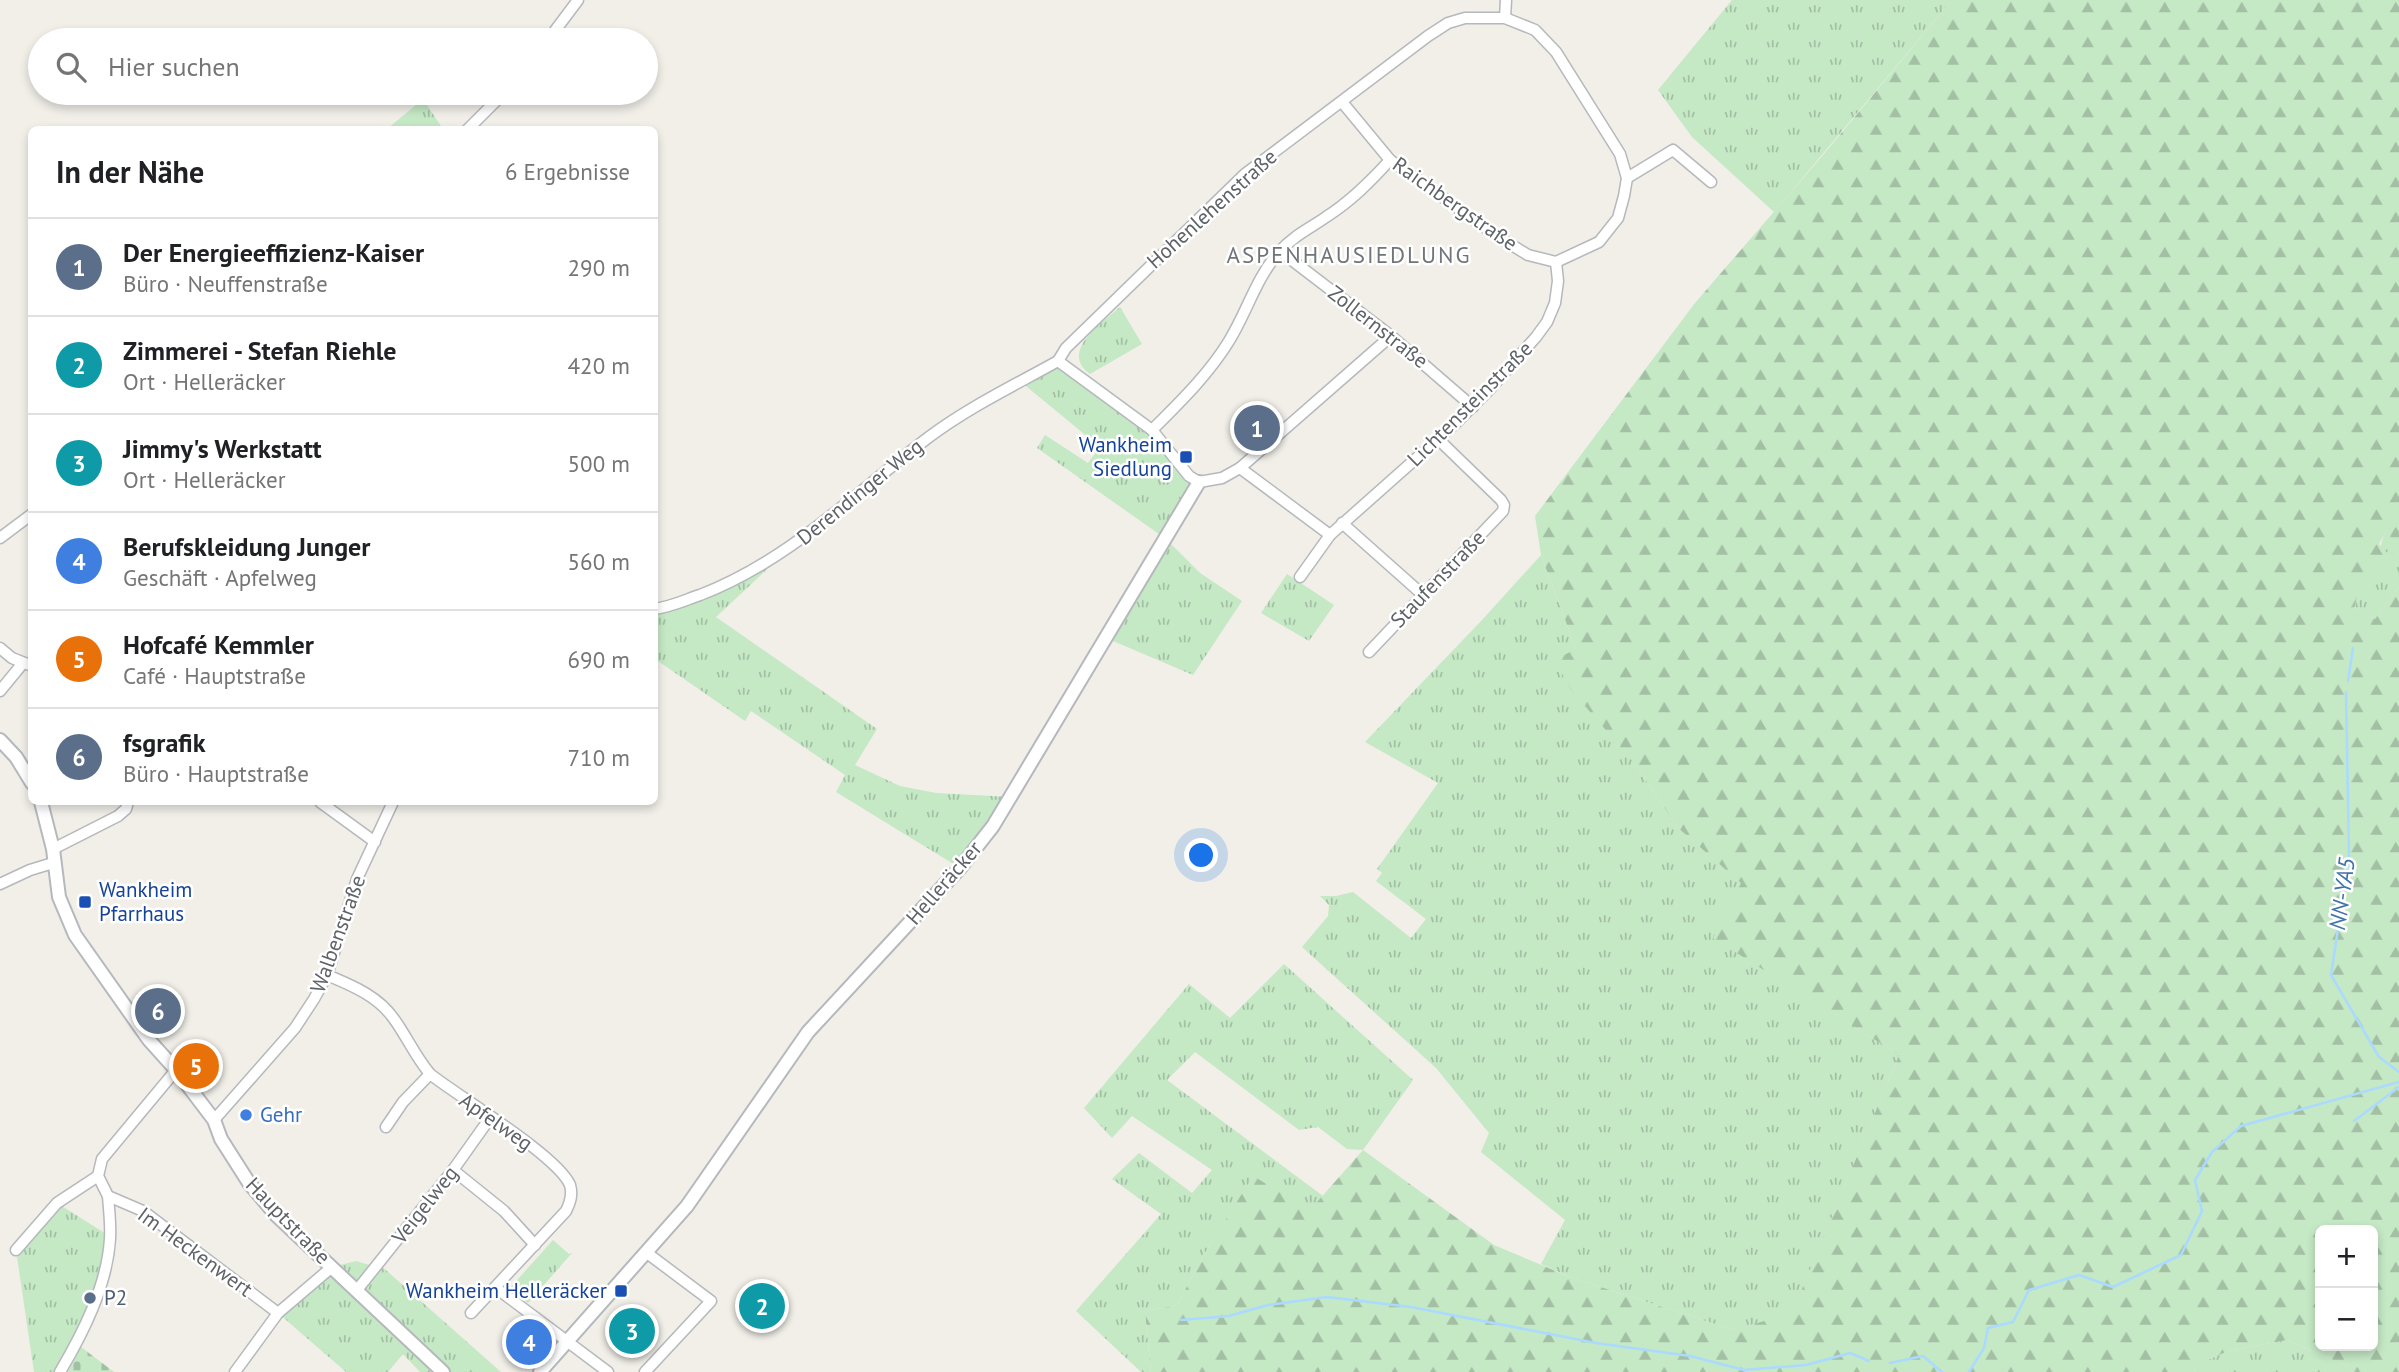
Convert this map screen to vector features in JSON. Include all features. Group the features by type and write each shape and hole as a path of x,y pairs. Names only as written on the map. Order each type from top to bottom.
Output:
{"street":[{"path":"557,28 578,0"},
{"path":"1506,0 1505,18 1535,30 1556,52 1620,154 1627,178 1618,218 1608,233 1599,242 1556,262"},
{"name":"Hohenlehenstraße","path":"1058,361 1066,348 1245,174 1448,23 1465,18 1505,18"},
{"name":"Raichbergstraße","path":"1342,102 1390,160 1528,256 1556,262"},
{"path":"471,126 492,105"},
{"path":"1627,178 1673,150 1711,182"},
{"path":"1152,430 1222,352 1263,273 1280,251 1297,234 1326,218 1362,191 1390,160"},
{"name":"Zollernstraße","path":"1280,251 1391,336 1473,407"},
{"name":"Lichtensteinstraße","path":"1300,577 1330,535 1473,407 1546,322 1557,292 1556,262"},
{"path":"1058,361 1152,430 1189,477 1199,482 1222,478 1240,468 1391,336"},
{"name":"Derendinger Weg","path":"658,608 720,587 790,548 930,436 971,409 1058,361"},
{"name":"Staufenstraße","path":"1369,652 1503,511 1501,500 1439,440"},
{"path":"1240,468 1330,535"},
{"name":"Helleräcker","path":"540,1372 687,1206 808,1032 952,878 993,826 1199,482"},
{"path":"0,538 28,517"},
{"path":"1342,523 1423,595"},
{"path":"0,648 27,664 0,691"},
{"path":"0,740 28,777"},
{"name":"Hauptstraße","path":"42,805 53,849 58,897 78,940 149,1040 214,1120 221,1139 249,1183 277,1216 443,1372"},
{"path":"53,849 118,816 127,805"},
{"path":"324,805 375,842"},
{"name":"Walbenstraße","path":"214,1120 295,1028 327,975 357,878 392,805"},
{"path":"0,884 53,863"},
{"name":"Apfelweg","path":"327,975 359,988 386,1008 396,1020 415,1057 429,1074 541,1153 570,1185 572,1199 566,1211 471,1313"},
{"path":"16,1250 57,1203 98,1176 102,1159 176,1070"},
{"path":"386,1127 403,1102 429,1074"},
{"name":"Veigelweg","path":"356,1290 453,1170 490,1118"},
{"path":"453,1170 504,1211 535,1245"},
{"name":"Im Heckenwert","path":"60,1372 76,1344 103,1278 111,1237 108,1196 98,1176"},
{"name":"Im Heckenwert","path":"108,1196 143,1211 278,1313"},
{"path":"645,1372 711,1301 647,1252"},
{"path":"235,1372 278,1313 332,1267"},
{"path":"496,1288 608,1372"}],"green space":[{"path":"1732,0 1955,0 1946,7 1774,212 1692,137 1658,90"},
{"path":"1955,0 2399,0 2399,554 2387,530 2379,544 2388,554 2379,561 2373,583 2358,592 2354,610 2375,619 2399,587 2399,1372 2353,1372 2345,1365 2287,1340 2228,1351 2192,1367 2197,1372 1151,1372 1145,1311 1177,1305 1205,1253 1253,1176 1310,1210 1363,1150 1494,1245 1570,1277 1733,1330 1792,1313 1899,1055 1713,938 1741,883 1677,827 1636,765 1572,691 1554,660 1576,649 1541,555 1535,516 1695,303 1946,7"},
{"path":"416,105 427,105 441,126 391,126"},
{"path":"1120,307 1142,344 1090,374 1082,365 1079,356 1081,347 1094,329"},
{"path":"1058,361 1152,430 1199,482 1166,539 1037,448 1045,435 1088,463 1100,447 1021,382"},
{"path":"2387,529 2399,554 2399,587 2375,619 2354,611 2358,591 2373,583"},
{"path":"1166,539 1200,573 1242,601 1193,675 1106,638"},
{"path":"790,548 716,617 877,729 855,765 900,786 936,793 1011,797 960,868 836,792 845,775 751,711 745,721 658,661 658,608 667,607"},
{"path":"1541,555 1576,649 1636,765 1677,827 1742,883 1714,938 1899,1055 1792,1314 1733,1330 1570,1277 1541,1264 1565,1220 1481,1152 1489,1133 1436,1068 1302,947 1328,916 1329,905 1320,896 1353,892 1411,938 1426,919 1376,881 1382,873 1377,869 1438,783 1365,742"},
{"path":"1287,574 1334,605 1309,641 1261,613"},
{"path":"1284,964 1413,1080 1363,1150 1347,1149 1318,1127 1299,1130 1195,1052 1167,1080 1323,1196 1310,1211 1253,1177 1205,1253 1177,1305 1145,1311 1151,1372 1141,1372 1076,1311 1161,1214 1112,1179 1139,1153 1192,1193 1212,1170 1132,1116 1112,1138 1084,1108 1189,984 1230,1018"},
{"path":"57,1203 111,1237 103,1278 60,1372 34,1372 16,1250"},
{"path":"553,1240 569,1254 572,1253 528,1303 510,1288"},
{"path":"356,1261 373,1266 379,1264 501,1372 420,1372 403,1354 388,1372 346,1372 278,1313 332,1267"},
{"path":"2287,1340 2345,1365 2353,1372 2197,1372 2191,1367 2228,1351"},
{"path":"81,1347 114,1372 68,1372"}],"waterway":[{"path":"2348,681 2353,648"},
{"name":"NN-YA5","path":"2346,692 2349,856 2331,975 2379,1057 2399,1072"},
{"path":"1969,1372 1984,1348 1988,1328 2013,1322 2029,1290 2079,1275 2113,1287 2181,1255 2202,1211 2195,1180 2212,1152 2241,1126 2399,1082"},
{"path":"2354,1121 2399,1087"},
{"path":"1181,1320 1229,1316 1268,1305 1327,1297 1411,1307 1596,1343 1690,1356 1744,1370 1806,1365 1850,1353 1869,1361"},
{"path":"1890,1363 1923,1356 1942,1372"}],"place":[{"name":"Der Energieeffizienz-Kaiser","path":"1257,428"},
{"name":"Wankheim Siedlung","path":"1186,457"},
{"name":"Wankheim Pfarrhaus","path":"85,902"},
{"name":"fsgrafik","path":"158,1011"},
{"name":"Hofcafé Kemmler","path":"196,1066"},
{"name":"Gehr","path":"246,1115"},
{"name":"Wankheim Helleräcker","path":"621,1291"},
{"name":"P2","path":"90,1298"},
{"name":"Zimmerei - Stefan Riehle","path":"762,1306"},
{"name":"Jimmy's Werkstatt","path":"632,1331"},
{"name":"Berufskleidung Junger","path":"529,1342"}],"district":[{"name":"ASPENHAUSIEDLUNG","path":"1349,255"}]}
